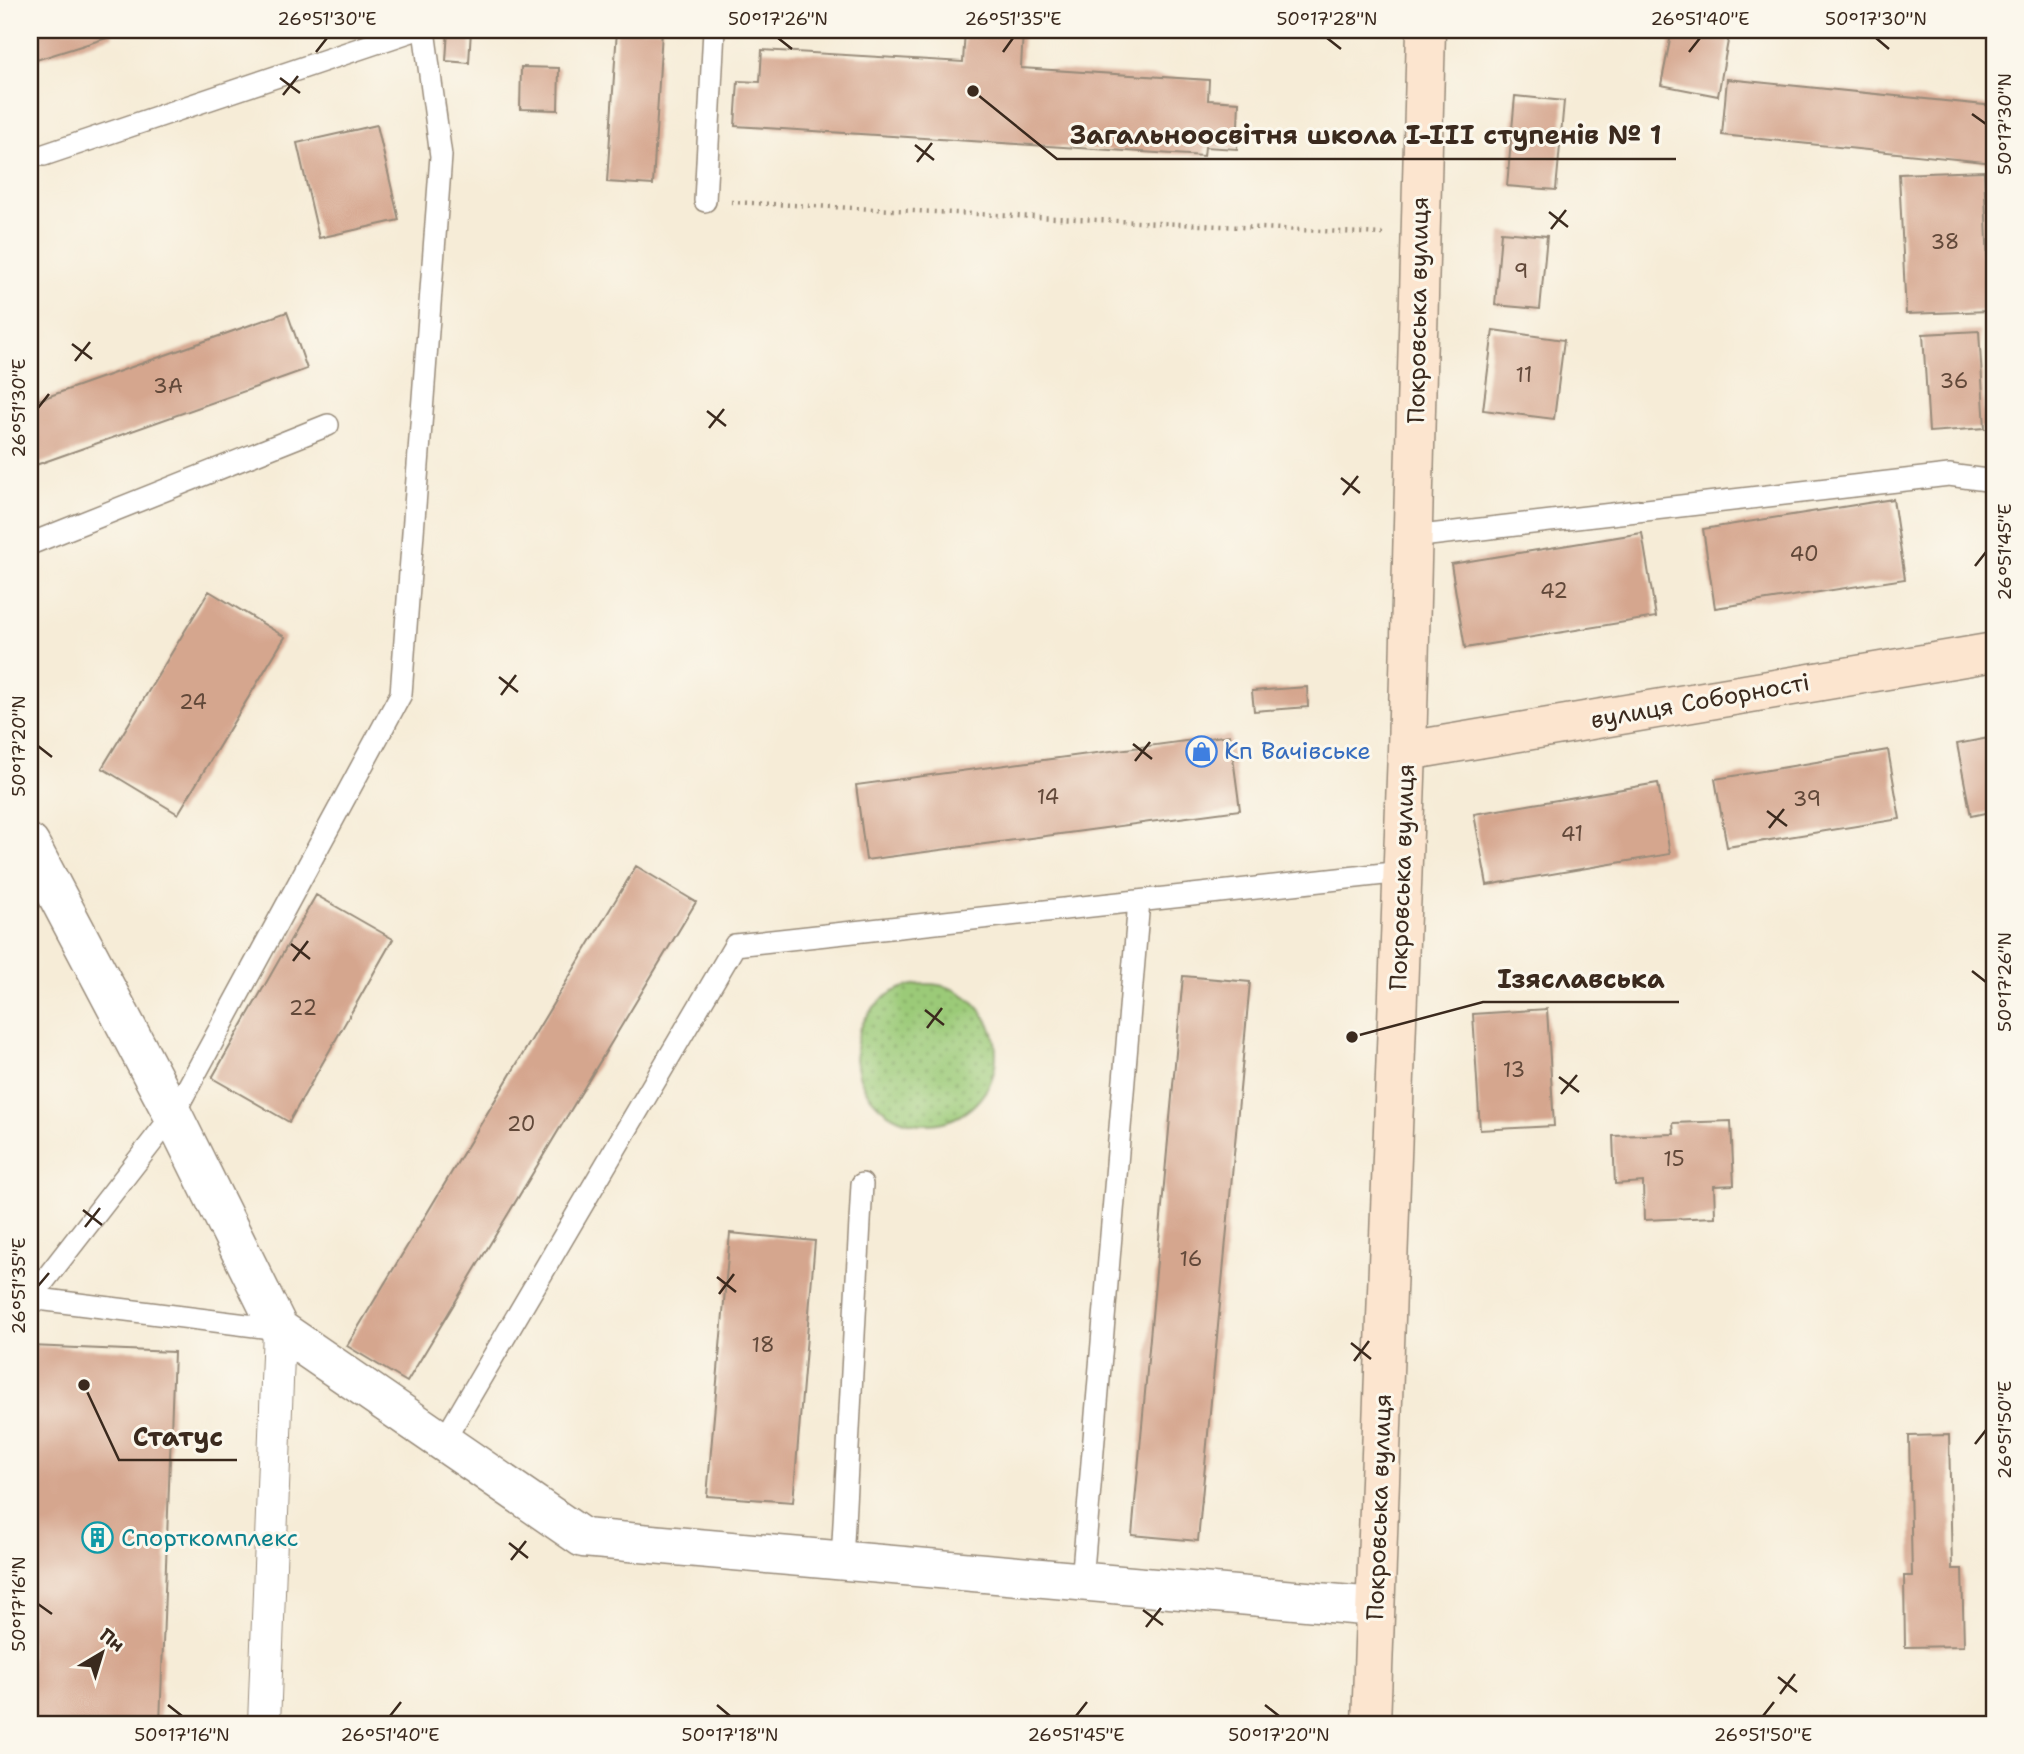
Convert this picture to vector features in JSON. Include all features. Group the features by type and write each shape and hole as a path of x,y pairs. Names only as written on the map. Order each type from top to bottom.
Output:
{"main road":[{"name":"Покровська вулиця","path":"1371,1724 1407,751 1426,30"},
{"name":"вулиця Соборності","path":"1407,751 1994,652"}],"street":[{"path":"30,844 173,1115 279,1329 264,1724"},
{"path":"279,1329 583,1538 1375,1607"}],"lane":[{"path":"44,155 415,30"},
{"path":"30,1298 173,1115 401,694 441,156 424,30"},
{"path":"705,201 714,30"},
{"path":"30,544 328,425"},
{"path":"1412,537 1949,475 1994,481"},
{"path":"443,1442 736,945 1402,872"},
{"path":"1082,1582 1139,901"},
{"path":"842,1561 862,1184"},
{"path":"30,1298 279,1329"}],"path":[{"path":"705,201 1419,236"}],"green space":[{"path":"926,984 953,989 976,1004 991,1027 996,1054 991,1081 976,1104 953,1119 926,1124 899,1119 876,1104 861,1081 856,1054 861,1027 876,1004 899,989"}],"building":[{"path":"30,30 111,30 113,36 30,62"},
{"path":"448,30 471,30 469,63 446,61"},
{"path":"617,30 662,30 653,185 607,182"},
{"path":"965,30 1023,30 1021,68 1209,80 1208,100 1239,102 1237,149 1205,147 1204,156 735,126 738,81 760,82 762,50 963,62"},
{"path":"1672,30 1730,30 1718,96 1661,85"},
{"path":"521,67 559,68 558,110 520,109"},
{"path":"1727,79 1994,106 1994,163 1722,135"},
{"path":"1515,96 1564,101 1556,190 1507,186"},
{"path":"377,125 399,220 319,238 297,143"},
{"path":"1984,171 1990,311 1906,314 1899,174"},
{"path":"1501,232 1547,236 1540,309 1495,305"},
{"path":"287,312 307,369 30,467 30,403"},
{"path":"1493,330 1564,340 1554,419 1483,410"},
{"path":"1979,331 1985,428 1929,432 1923,334"},
{"path":"1893,499 1905,579 1715,608 1703,529"},
{"path":"1642,533 1656,617 1465,648 1451,564"},
{"path":"209,591 285,637 178,814 102,768"},
{"path":"1307,687 1308,707 1254,711 1252,691"},
{"path":"1230,735 1240,810 866,860 856,785"},
{"path":"1994,737 1994,811 1971,816 1957,744"},
{"path":"1888,750 1900,819 1727,847 1715,779"},
{"path":"1658,783 1670,854 1487,885 1474,814"},
{"path":"636,866 696,902 407,1382 347,1346"},
{"path":"316,895 393,939 289,1122 212,1078"},
{"path":"1183,976 1250,982 1198,1541 1132,1535"},
{"path":"1547,1009 1554,1126 1480,1130 1473,1014"},
{"path":"1731,1121 1734,1185 1714,1186 1715,1217 1644,1220 1643,1182 1615,1184 1613,1136 1674,1134 1673,1123"},
{"path":"730,1233 815,1241 793,1502 707,1496"},
{"name":"Спорткомплекс","path":"30,1346 174,1352 160,1724 30,1724"},
{"path":"1949,1435 1952,1569 1962,1569 1964,1646 1905,1647 1904,1576 1912,1576 1909,1436"}],"place":[{"name":"Загальноосвітня школа І-ІІІ ступенів № 1","path":"973,91"},
{"name":"Кп Вачівське","path":"1201,751"},
{"name":"Ізяславська","path":"1352,1037"},
{"name":"Статус","path":"84,1385"},
{"name":"Спорткомплекс","path":"98,1538"}]}
